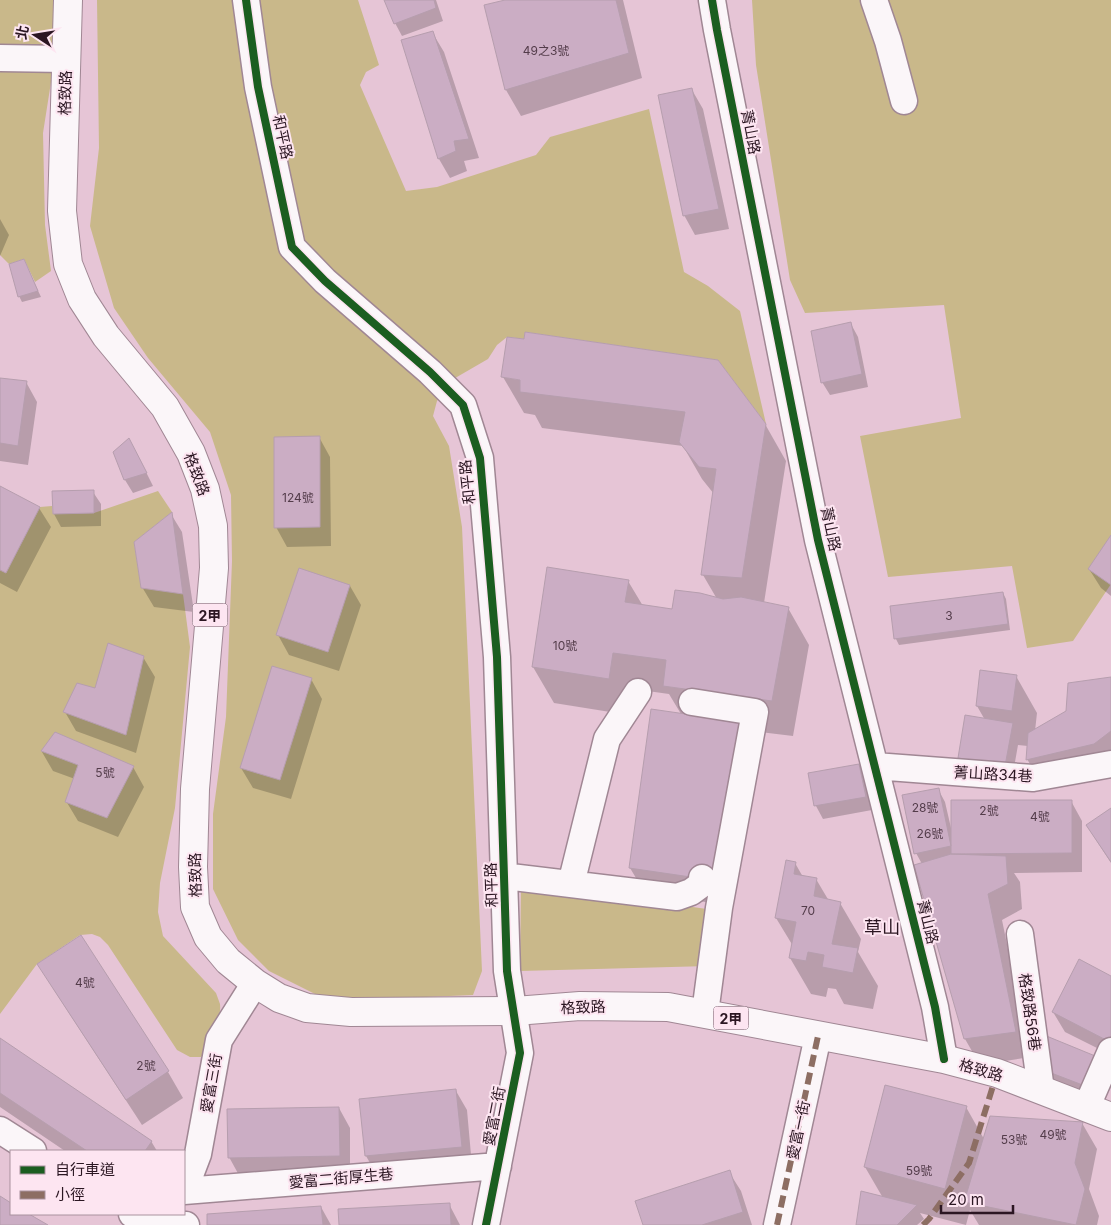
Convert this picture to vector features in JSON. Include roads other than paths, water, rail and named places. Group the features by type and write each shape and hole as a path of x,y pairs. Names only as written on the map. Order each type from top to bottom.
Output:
{"main road":[{"name":"格致路","path":"68,0 62,211 68,264 82,299 106,336 165,407 191,453 206,490 213,526 214,568 195,790 193,867 195,907 208,937 228,961 255,983 279,998 307,1008 351,1012 515,1011 580,1006 668,1007 944,1059 997,1073 1099,1112"}],"street":[{"name":"和平路","path":"246,0 258,87 292,247 325,281 430,372 463,405 480,458 497,657 507,971 515,1011"},
{"name":"菁山路","path":"712,0 818,540 935,1007 944,1059"},
{"path":"874,0 888,41 904,101"},
{"path":"0,58 66,58"},
{"path":"571,884 607,739 638,692"},
{"path":"692,702 755,712 719,908 705,1013"},
{"name":"菁山路34巷","path":"875,766 1033,778 1111,764"},
{"path":"504,876 677,897 691,892 702,884 702,878"},
{"name":"格致路56巷","path":"1020,934 1041,1090"},
{"name":"愛富三街","path":"185,1189 198,1154 219,1040 255,983"},
{"name":"愛富二街","path":"486,1225 520,1054 515,1011"},
{"name":"愛富一街","path":"777,1225 818,1036"},
{"path":"1099,1112 1111,1051"},
{"path":"0,1130 31,1150"},
{"name":"愛富二街厚生巷","path":"185,1192 498,1166"},
{"name":"愛富三街","path":"185,1208 186,1225"},
{"path":"135,1215 160,1224 186,1225"}],"district":[{"name":"草山","path":"882,927"}]}
